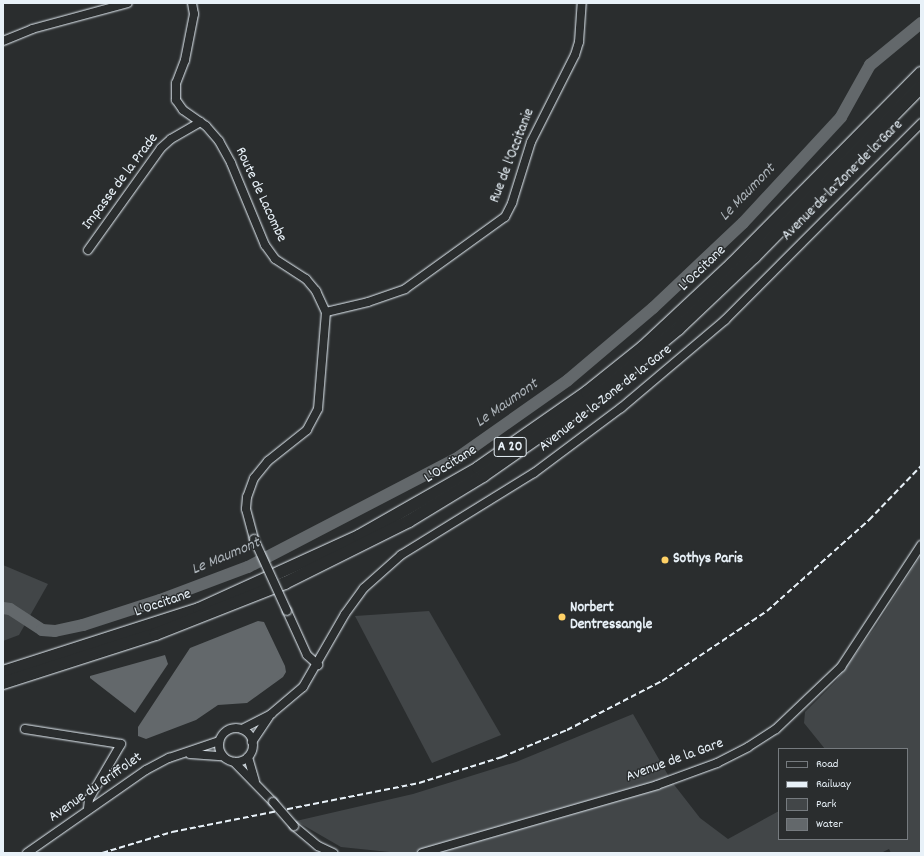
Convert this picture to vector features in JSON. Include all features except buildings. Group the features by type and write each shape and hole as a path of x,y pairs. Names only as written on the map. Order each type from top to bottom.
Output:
{"highway":[{"name":"L'Occitane","path":"3,672 149,626 219,600 359,536 478,468 556,414 643,347 732,264 921,73"},
{"name":"L'Occitane","path":"3,682 156,634 285,583 409,521 483,476 596,397 678,329 749,262 921,87"}],"street":[{"path":"3,41 32,29 128,3"},
{"name":"Route de Lacombe","path":"192,3 194,14 185,60 174,91 183,110 200,122 219,141 231,163 271,254 275,259 306,279 316,291 326,312"},
{"name":"Rue de l'Occitanie","path":"326,312 368,302 405,289 505,217 512,203 530,142 575,55 579,42 582,3"},
{"name":"Impasse de la Prade","path":"88,250 161,148 171,139 200,122"},
{"name":"Avenue de la Zone de la Gare","path":"242,730 271,714 291,699 318,665 344,617 364,588 401,555 534,473 621,408 725,320 921,123"},
{"path":"318,665 307,655 254,539 246,509 247,496 254,478 268,461 307,430 318,409 326,312"},
{"name":"Avenue de la Gare","path":"422,853 657,786 718,763 748,747 776,729 841,667 921,545"},
{"name":"Avenue de la Zone de la Gare","path":"252,742 271,714"},
{"path":"25,730 121,744 89,799 88,809"},
{"path":"186,754 220,741 226,732 242,730 252,742 248,757 256,784"},
{"path":"220,741 222,756"},
{"path":"186,754 222,756 234,762 294,826 318,846 333,853"},
{"name":"Avenue du Griffolet","path":"27,853 88,809 151,767 169,758 186,754"},
{"path":"234,762 248,757"}],"green space":[{"path":"921,555 921,853 891,853 889,849 881,853 399,853 341,847 296,821 413,794 516,762 633,714 672,782 700,818 728,839 778,812 778,840 908,840 908,748 824,748 804,723 805,712 836,681 876,626"},
{"path":"3,565 48,584 19,635 3,641"},
{"path":"429,611 501,735 432,763 355,616"}],"water":[{"path":"258,621 264,622 285,666 286,672 283,677 247,703 218,705 196,720 146,739 138,736 138,727 190,648"},
{"path":"165,655 168,664 135,713 90,678 90,676"}],"waterway":[{"name":"Le Maumont","path":"3,608 10,609 42,630 55,631 83,625 160,600 248,567 459,457 568,380 653,308 743,223 841,117 870,65 921,23"}],"railway":[{"path":"102,853 172,832 419,783 502,757 567,730 662,681 767,611 869,520 921,466"}],"place":[{"name":"Sothys Paris","path":"665,560"},
{"name":"Norbert Dentressangle","path":"562,617"}]}
